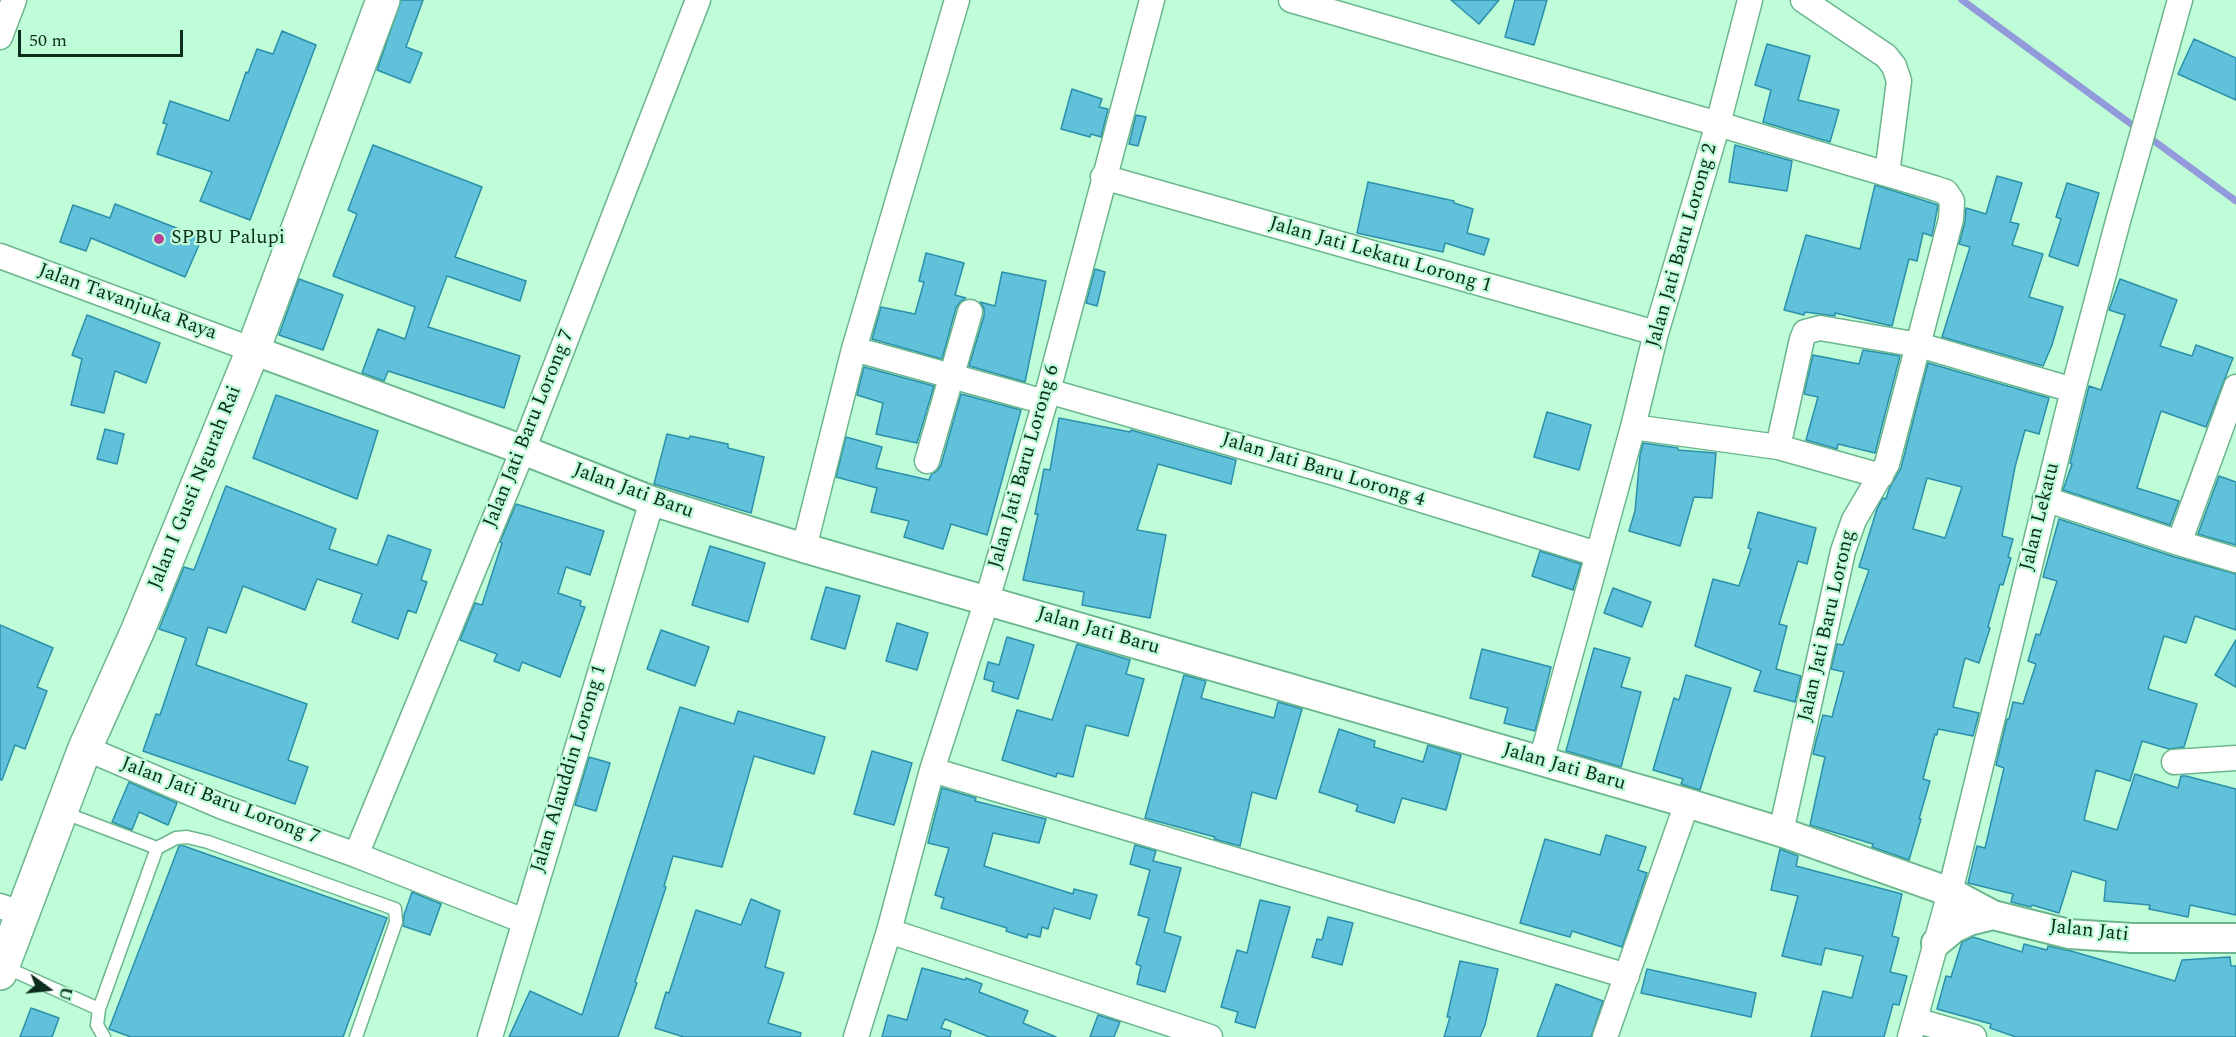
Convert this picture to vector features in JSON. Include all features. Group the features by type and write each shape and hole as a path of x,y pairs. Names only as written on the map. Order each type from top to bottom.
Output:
{"main road":[{"name":"Jalan I Gusti Ngurah Rai","path":"1,970 11,910 61,812 85,748 138,630 253,350 383,0"}],"street":[{"path":"0,37 14,0"},
{"name":"Jalan Jati Baru Lorong 7","path":"356,855 523,450 698,0"},
{"path":"804,548 854,349 957,0"},
{"name":"Jalan Jati Baru Lorong 6","path":"856,1037 932,770 987,600 1046,397 1152,0"},
{"name":"Jalan Jati Baru Lorong 2","path":"1291,0 1330,5 1718,124 1656,333 1633,427 1541,761"},
{"path":"1750,0 1718,124 1887,174 1899,81 1894,66 1886,56 1803,0"},
{"name":"Jalan Lekatu","path":"1913,1028 1950,892 2073,390 2180,0"},
{"name":"Jalan Jati Baru Lorong","path":"1781,832 1843,550 1854,520 1887,464 1951,219 1952,201 1946,192 1887,174"},
{"name":"Jalan Jati Lekatu Lorong 1","path":"1103,177 1656,333"},
{"name":"Jalan Tavanjuka Raya","path":"0,256 253,350"},
{"path":"927,461 970,312"},
{"path":"1778,447 1802,339 1805,332 1820,328 1919,345 2073,390"},
{"name":"Jalan Jati Baru Lorong 4","path":"854,349 1331,472 1597,554"},
{"name":"Jalan Jati Baru","path":"253,350 523,450 652,501 804,548 1687,803 1781,832 1950,892"},
{"path":"2179,543 2236,387"},
{"path":"1633,427 1778,447 1881,476"},
{"path":"2045,499 2236,560"},
{"name":"Jalan Alauddin Lorong 1","path":"490,1037 652,501"},
{"name":"Jalan Jati Baru Lorong 7","path":"85,748 224,807 356,855 524,921"},
{"path":"2174,762 2236,758"},
{"path":"932,770 1627,976"},
{"path":"1605,1037 1687,803"},
{"name":"Jalan Jati","path":"1950,892 1993,915 2069,934 2132,938 2236,938"},
{"path":"1936,943 1954,928 1969,921 1993,915"},
{"path":"888,931 1210,1037"},
{"path":"1913,1028 1974,1037"}],"lane":[{"path":"61,812 157,848"},
{"path":"104,1037 97,1025 99,1009 157,848 176,838 187,837 208,842 395,909 396,922 356,1037"},
{"path":"1,970 99,1009"}],"building":[{"path":"401,0 423,0 406,47 422,53 410,83 377,70"},
{"path":"1451,0 1499,0 1479,24"},
{"path":"1515,0 1547,0 1534,45 1505,37"},
{"path":"282,31 316,45 250,220 200,201 212,172 157,154 167,124 163,123 170,101 229,121 246,72 248,73 257,49 273,54"},
{"path":"2194,39 2236,58 2236,100 2178,74"},
{"path":"1767,44 1810,56 1798,100 1839,110 1830,142 1763,122 1771,90 1755,85"},
{"path":"1072,89 1102,99 1099,107 1108,109 1101,137 1091,134 1090,137 1061,129"},
{"path":"1136,115 1146,117 1138,146 1129,144"},
{"path":"373,145 482,187 455,257 526,281 520,301 447,276 428,327 520,356 504,408 388,371 384,381 362,373 378,329 405,339 415,307 333,276 357,214 348,210"},
{"path":"1735,145 1792,161 1787,191 1729,182"},
{"path":"1997,176 2022,183 2010,222 2019,224 2012,245 2043,254 2029,297 2063,307 2043,366 1942,337 1970,247 1959,244 1966,208 1986,214"},
{"path":"1368,182 1454,201 1454,203 1473,209 1467,233 1489,239 1484,255 1445,243 1443,252 1357,233"},
{"path":"2067,183 2099,193 2078,266 2049,256 2061,219 2056,217"},
{"path":"1875,185 1938,205 1932,236 1923,233 1917,261 1909,259 1892,326 1835,313 1835,316 1805,312 1804,315 1784,310 1806,235 1860,249"},
{"path":"115,204 202,238 185,277 91,238 86,251 60,242 73,205 110,218"},
{"path":"926,253 964,263 955,295 966,298 956,308 942,359 872,339 881,307 915,314 924,282 919,281"},
{"path":"1095,269 1105,272 1097,306 1086,303"},
{"path":"1002,272 1046,281 1025,382 969,366 984,316 984,308 980,302 995,306"},
{"path":"299,279 343,295 323,350 279,335"},
{"path":"2120,279 2177,300 2160,346 2192,356 2196,345 2233,358 2206,427 2161,411 2137,488 2179,501 2170,525 2063,490 2072,464 2070,463 2089,386 2101,390 2125,315 2109,310"},
{"path":"87,315 160,343 146,383 115,371 104,413 71,405 82,359 72,355"},
{"path":"1863,350 1900,356 1875,453 1838,444 1837,449 1806,440 1818,397 1804,394 1813,355 1859,364"},
{"path":"1928,363 2049,398 2039,434 2025,430 2015,467 2002,536 2013,539 2008,557 2011,558 2003,585 2000,584 1979,663 1965,658 1953,707 1979,713 1973,736 1938,729 1937,735 1935,734 1923,779 1930,781 1909,860 1872,847 1873,844 1810,825 1825,757 1813,754 1823,715 1832,717 1844,672 1831,669 1837,644 1843,645 1869,570 1859,567 1877,509 1883,498 1886,499 1901,468","holes":["1927,478 1962,487 1945,538 1913,529"]},
{"path":"864,367 934,386 917,443 876,434 883,403 857,395"},
{"path":"961,394 1021,410 987,535 951,524 943,549 904,537 909,521 871,512 877,488 836,477 846,437 882,447 876,468 929,480 941,465"},
{"path":"276,395 378,431 357,499 253,458"},
{"path":"1547,412 1591,425 1579,470 1534,457"},
{"path":"1059,418 1130,432 1131,430 1236,460 1231,484 1158,464 1137,530 1166,535 1150,618 1082,605 1084,592 1023,580 1038,514 1035,514 1044,469 1050,470"},
{"path":"105,429 124,434 117,464 97,459"},
{"path":"667,434 728,444 728,448 764,457 751,513 654,484"},
{"path":"1643,443 1678,448 1678,450 1716,453 1712,498 1694,497 1680,546 1629,531 1635,511"},
{"path":"2219,476 2236,482 2236,545 2198,534"},
{"path":"226,486 336,529 329,549 377,565 388,535 431,550 421,580 427,582 416,613 408,610 398,639 352,622 362,594 317,579 305,610 243,586 226,633 208,627 196,665 307,704 288,760 308,767 295,804 143,751 156,714 160,715 186,638 159,629 184,567 194,570"},
{"path":"516,504 604,531 590,575 566,567 558,593 581,601 580,606 585,607 560,677 522,662 519,671 494,661 497,654 460,640 475,603 482,605 502,543 500,542"},
{"path":"1758,512 1816,528 1807,564 1798,561 1779,624 1787,626 1776,669 1801,676 1795,702 1754,691 1761,671 1695,646 1713,579 1739,586 1751,549 1748,548"},
{"path":"2059,519 2175,557 2236,574 2236,630 2195,616 2186,643 2164,636 2148,689 2197,704 2184,747 2169,749 2142,741 2130,781 2096,770 2084,820 2117,830 2135,774 2178,788 2181,776 2186,776 2236,789 2236,915 2190,905 2188,917 2149,909 2150,905 2104,901 2106,881 2072,871 2059,913 2011,902 2013,894 1968,883 1977,846 1985,848 2004,768 1996,765 2007,719 2009,719 2013,702 2023,704 2036,664 2028,661 2036,634 2040,635 2057,581 2043,577"},
{"path":"710,546 765,563 748,622 692,605"},
{"path":"1540,551 1581,564 1573,590 1532,576"},
{"path":"826,587 860,596 845,649 811,639"},
{"path":"1613,588 1651,602 1642,627 1604,613"},
{"path":"897,623 928,633 917,670 886,661"},
{"path":"0,625 53,648 37,687 47,691 25,749 15,745 2,780 0,780"},
{"path":"661,630 709,647 695,686 647,669"},
{"path":"1007,637 1034,645 1018,699 992,691 994,682 984,679 988,662 999,665"},
{"path":"2236,640 2236,687 2215,675"},
{"path":"1077,644 1130,660 1126,674 1144,679 1128,736 1086,725 1073,777 1057,773 1056,777 1002,760 1017,710 1052,720"},
{"path":"1594,648 1630,658 1621,687 1641,692 1621,767 1566,751"},
{"path":"1482,649 1551,667 1535,731 1504,723 1508,708 1470,698"},
{"path":"1184,675 1206,681 1201,698 1274,718 1278,702 1302,709 1276,799 1252,792 1240,846 1145,818"},
{"path":"1686,675 1731,688 1700,790 1681,784 1683,779 1653,770 1674,698 1679,700"},
{"path":"680,707 734,724 738,711 825,737 814,774 754,756 722,867 673,856 664,886 666,887 635,982 637,983 618,1037 509,1037 530,991 582,1015"},
{"path":"1339,729 1375,741 1374,747 1423,762 1428,745 1461,755 1446,810 1402,798 1394,823 1356,811 1358,805 1319,792"},
{"path":"872,751 912,763 894,825 854,814"},
{"path":"589,757 610,763 596,811 575,805"},
{"path":"129,782 177,803 168,825 139,812 132,830 112,822"},
{"path":"942,788 976,798 975,801 1046,819 1039,843 993,833 984,866 1073,894 1074,889 1097,895 1090,919 1054,908 1048,929 1042,927 1040,937 1028,934 1027,938 1006,931 1007,928 941,908 944,898 935,895 949,848 928,843"},
{"path":"1606,835 1646,847 1638,870 1647,873 1622,947 1572,931 1570,937 1520,923 1545,839 1600,855"},
{"path":"1135,845 1156,851 1153,861 1181,868 1164,932 1181,937 1165,992 1137,984 1141,966 1136,964 1149,918 1138,915 1150,870 1130,864"},
{"path":"179,846 387,918 343,1037 131,1037 109,1029"},
{"path":"1780,849 1798,856 1796,866 1902,894 1892,936 1899,938 1890,972 1907,976 1899,1005 1893,1004 1884,1037 1811,1037 1823,991 1852,998 1863,956 1825,948 1821,965 1782,956 1798,896 1771,890"},
{"path":"412,892 441,904 430,935 403,926 404,915"},
{"path":"751,899 780,911 765,967 784,973 768,1023 801,1033 800,1037 684,1037 655,1028 696,910 741,925"},
{"path":"1260,900 1290,907 1255,1028 1235,1022 1238,1012 1221,1007 1237,950 1247,953"},
{"path":"1328,917 1353,923 1342,965 1312,957 1317,939 1322,940"},
{"path":"1973,937 2022,952 2024,944 2047,950 2048,946 2071,951 2175,981 2182,960 2230,957 2231,966 2236,966 2236,1037 2016,1037 1990,1028 1991,1024 1937,1009 1946,976 1951,977 1962,942"},
{"path":"1460,961 1498,969 1480,1037 1444,1037"},
{"path":"922,968 982,984 979,992 1028,1011 1023,1023 1056,1037 989,1037 945,1019 941,1028 951,1031 950,1037 882,1037 888,1015 907,1020"},
{"path":"1647,969 1756,993 1751,1017 1641,993"},
{"path":"1556,984 1603,1001 1591,1037 1537,1037"},
{"path":"31,1008 59,1018 52,1037 20,1037"},
{"path":"1098,1015 1120,1022 1114,1037 1090,1037"}],"waterway":[{"path":"1962,0 2236,201"}],"place":[{"name":"SPBU Palupi","path":"159,239"}]}
